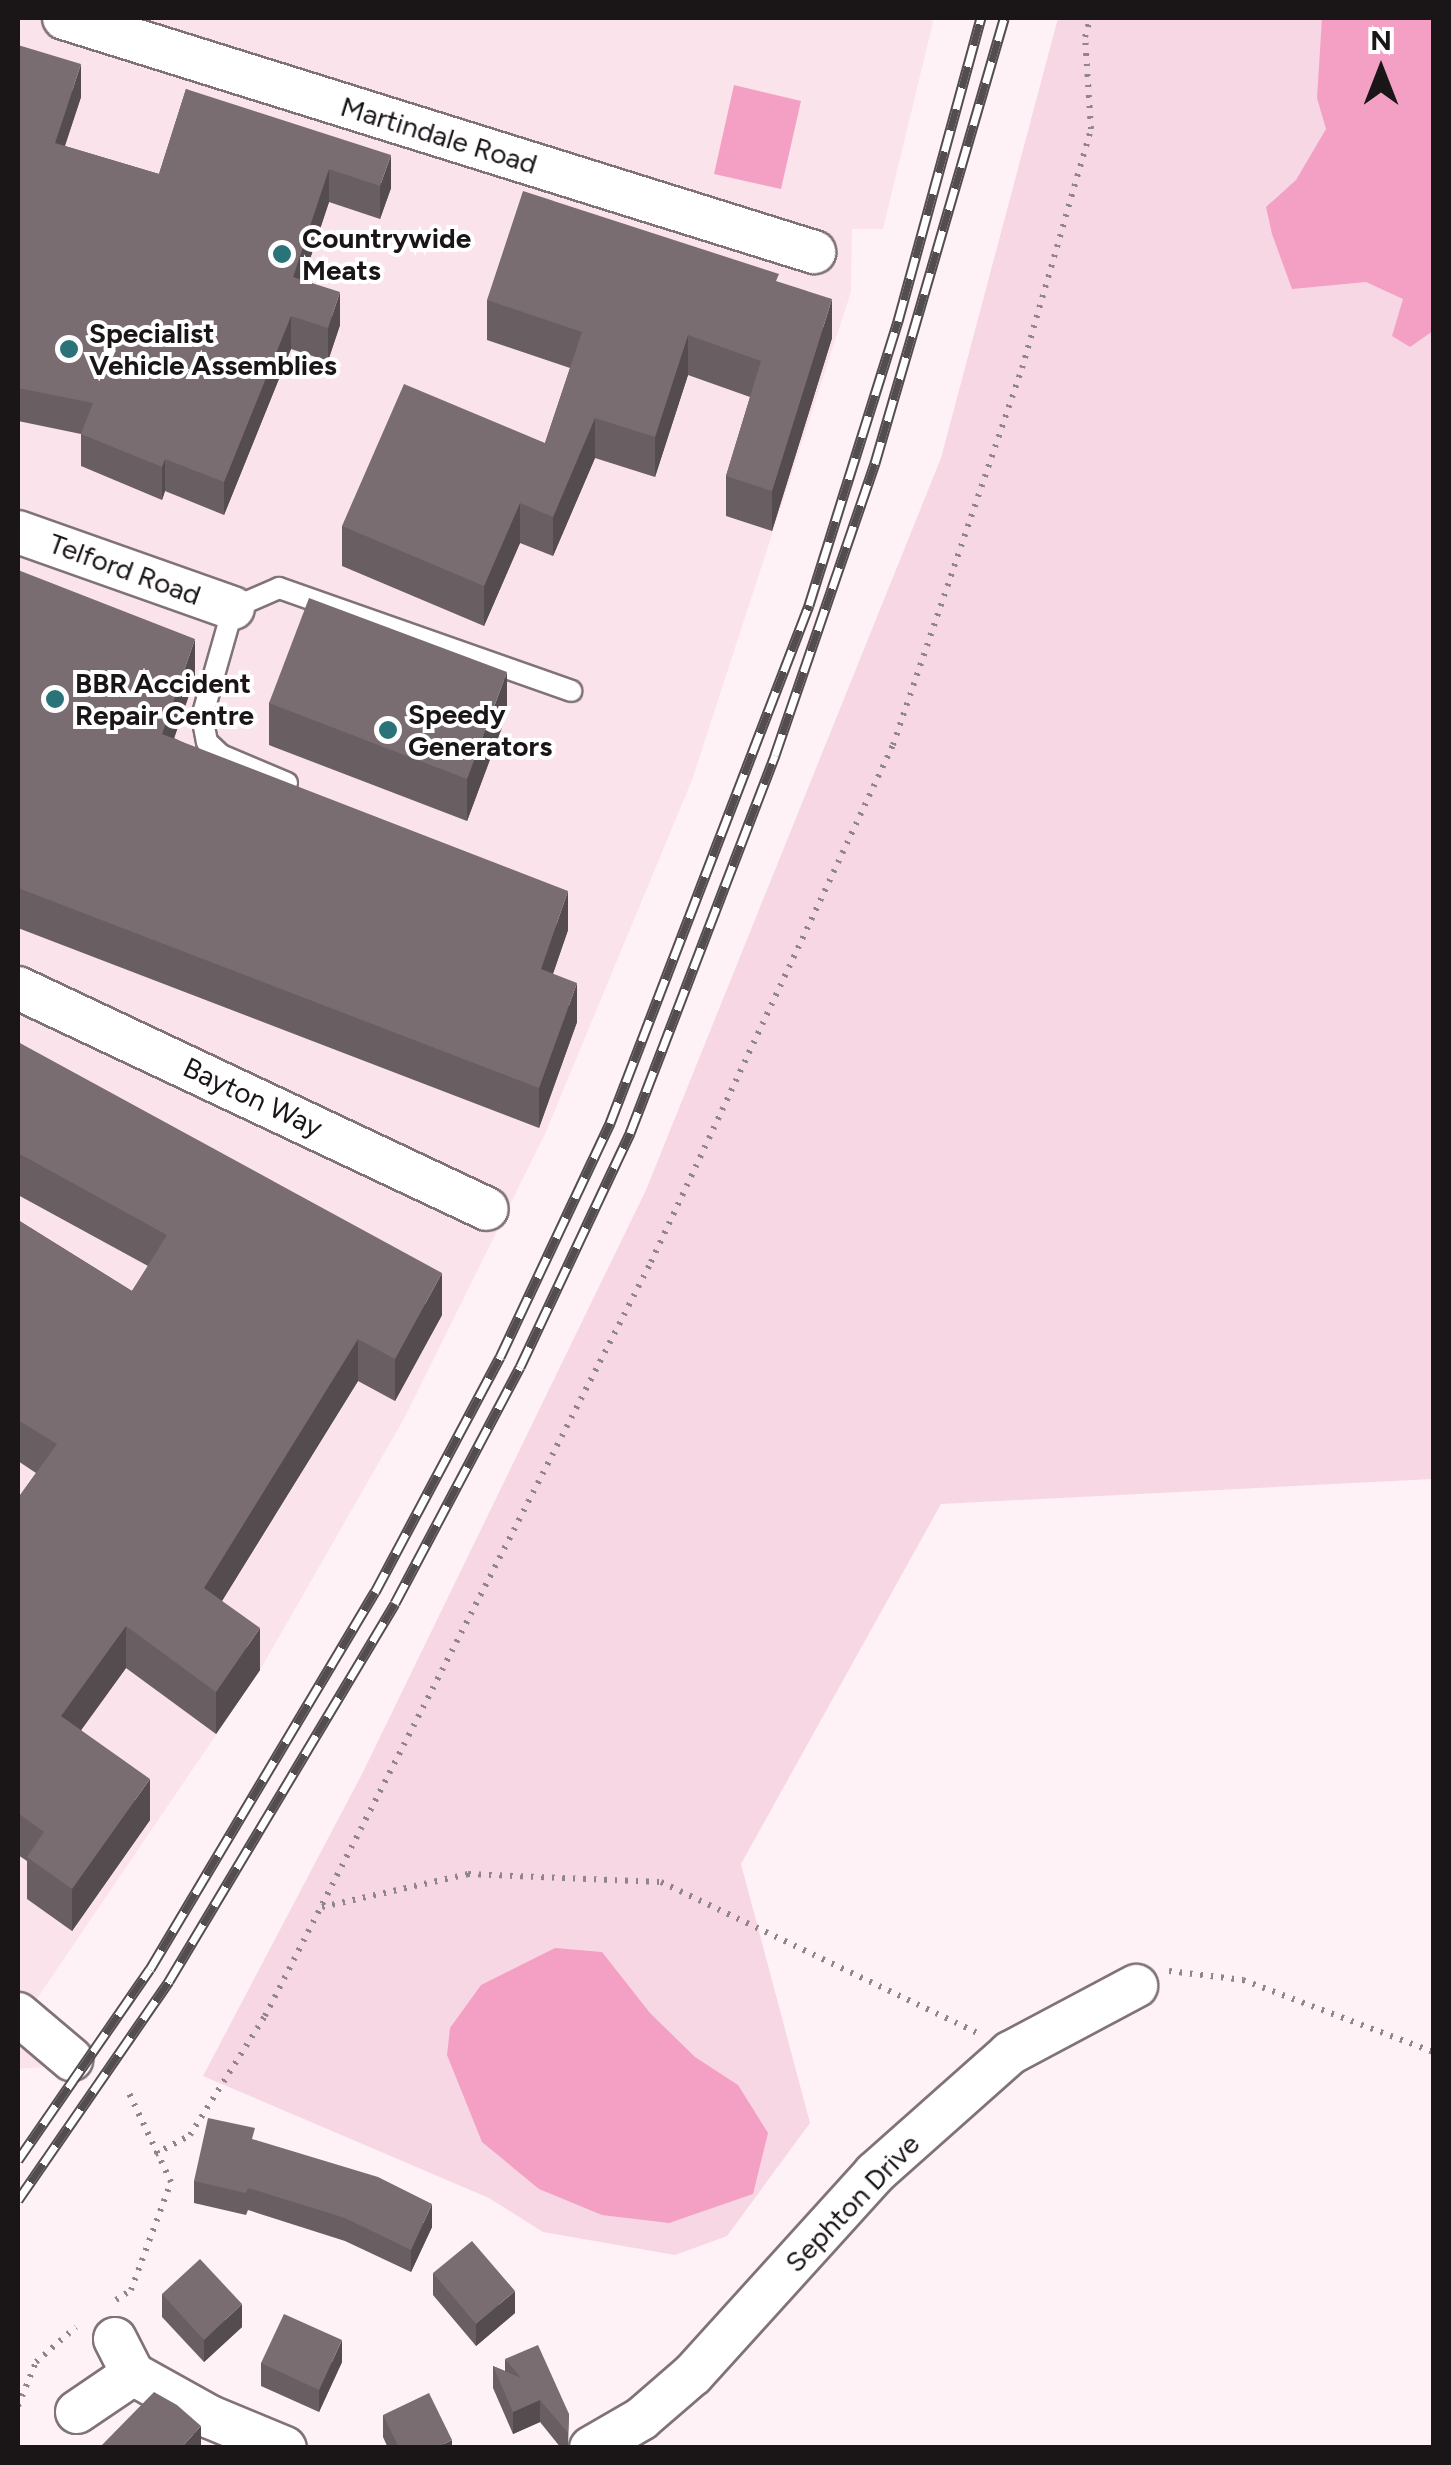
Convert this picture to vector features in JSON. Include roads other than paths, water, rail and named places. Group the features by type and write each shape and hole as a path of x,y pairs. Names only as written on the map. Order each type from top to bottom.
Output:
{"street":[{"name":"Martindale Road","path":"64,18 814,252"},
{"name":"Telford Road","path":"18,532 233,608"},
{"name":"Bayton Way","path":"18,988 487,1209"},
{"name":"Sephton Drive","path":"591,2448 641,2419 693,2374 876,2174 1010,2053 1144,1978"},
{"path":"18,2014 71,2059"},
{"path":"77,2412 108,2336 285,2448"}],"lane":[{"path":"309,793 221,755 207,742 202,717 210,672 233,608 279,588 571,691"}],"railway":[{"path":"18,2160 150,1969 375,1592 500,1357 610,1123 809,605 898,321 981,18"},
{"path":"18,2200 169,1981 395,1603 520,1367 630,1133 775,755 875,463 1004,18"}],"place":[{"name":"Countrywide Meats","path":"282,254"},
{"name":"Specialist Vehicle Assemblies","path":"69,349"},
{"name":"BBR Accident Repair Centre","path":"55,699"},
{"name":"Speedy Generators","path":"388,730"}]}
